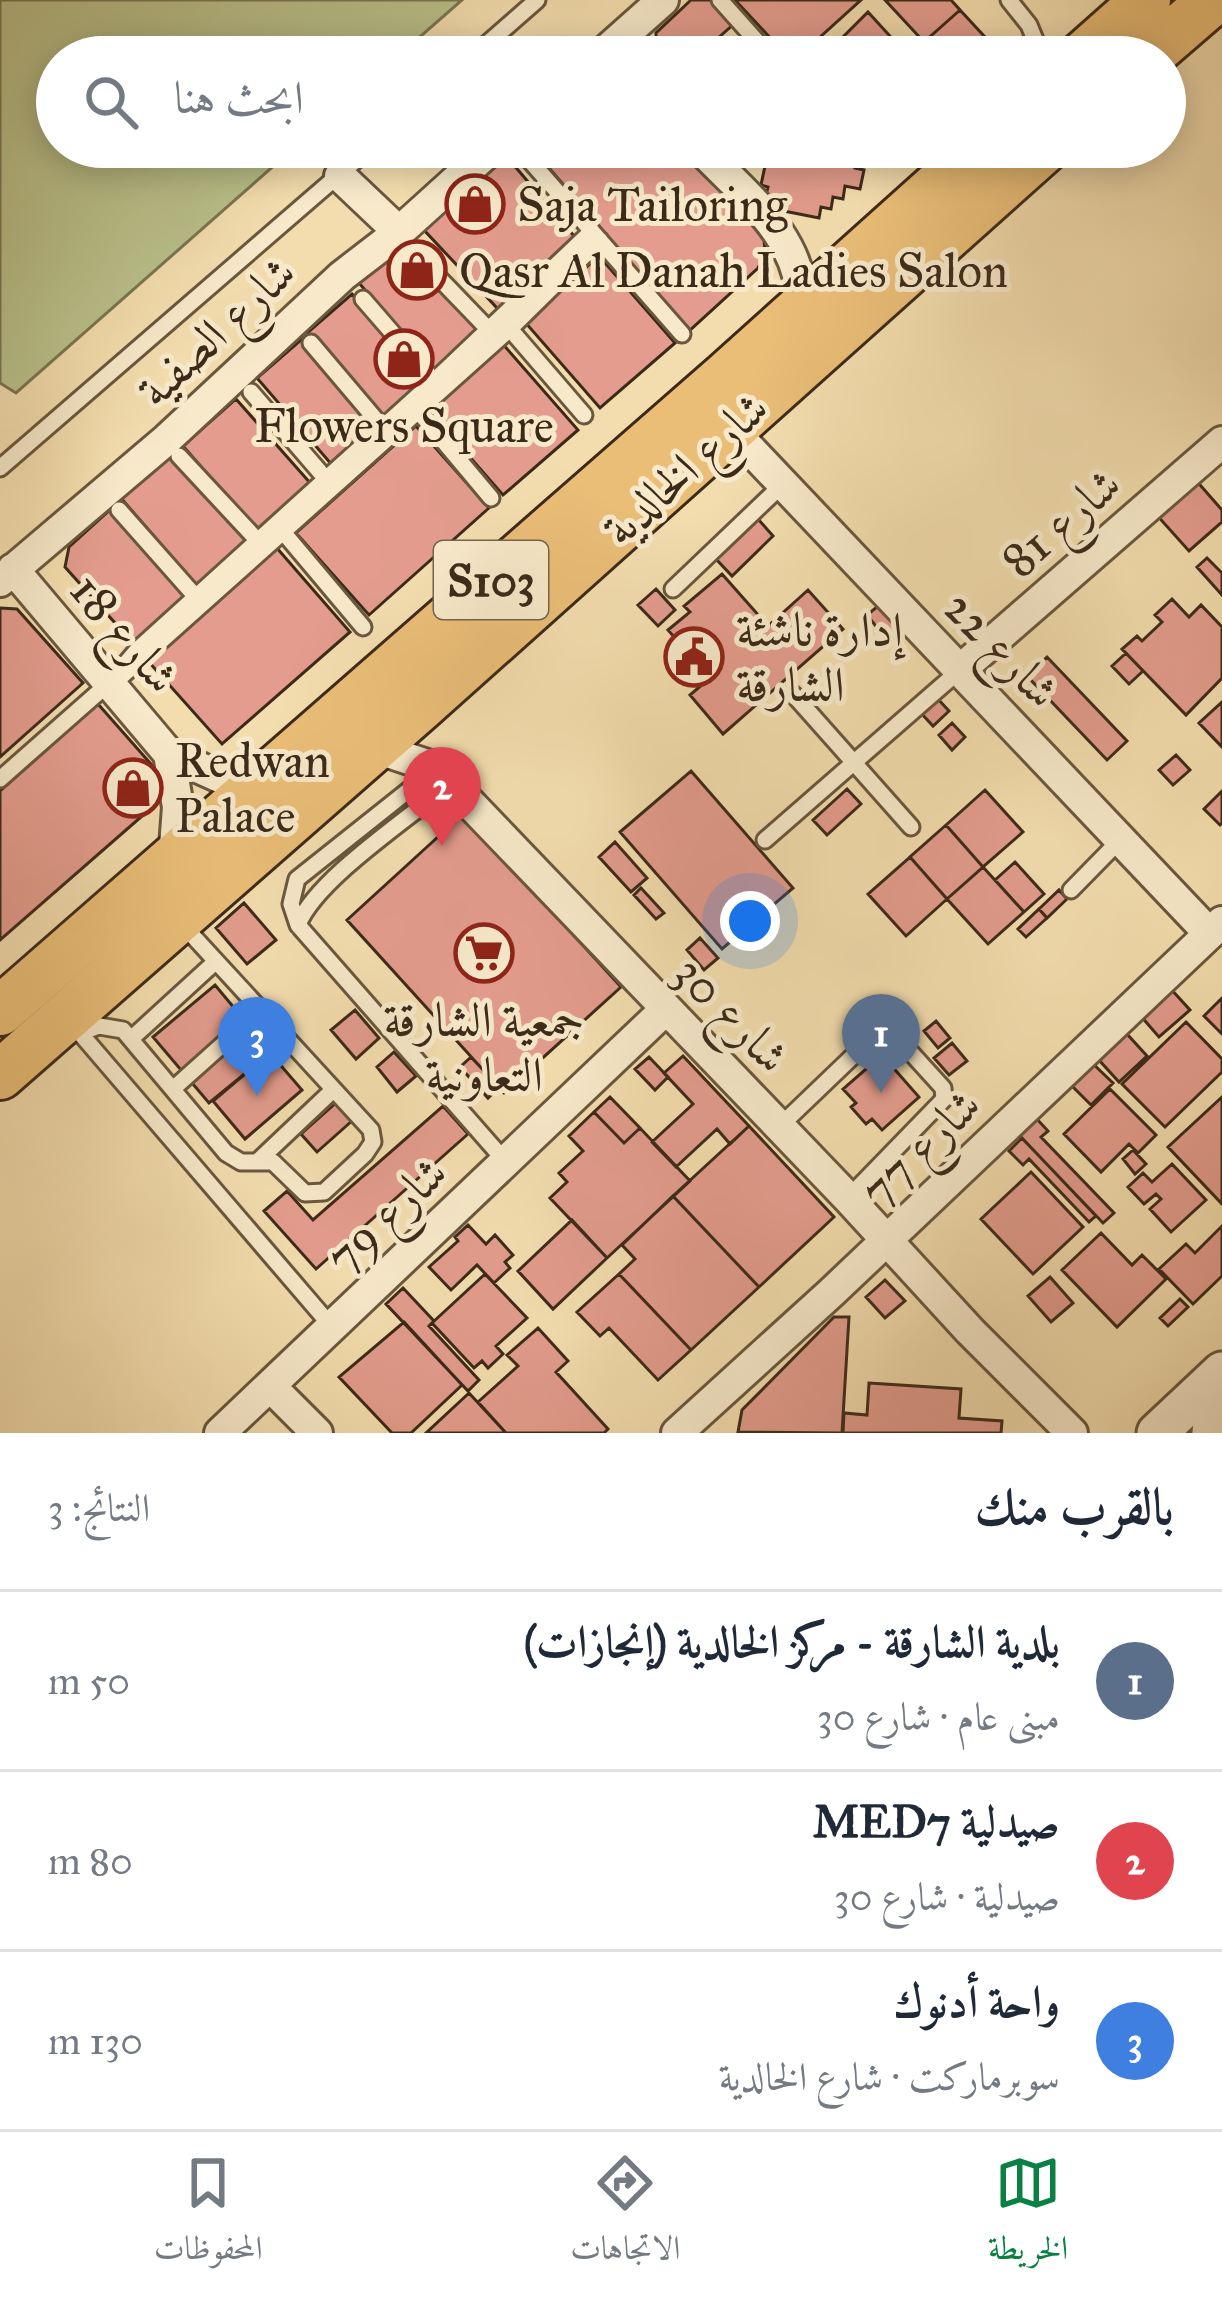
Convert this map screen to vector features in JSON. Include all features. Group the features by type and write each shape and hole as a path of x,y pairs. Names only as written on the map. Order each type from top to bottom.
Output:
{"main road":[{"path":"1106,36 1146,0"},
{"path":"1172,36 1213,0"},
{"path":"1186,39 1222,15"},
{"name":"شارع الخالدية","path":"0,1011 957,168"},
{"name":"شارع الخالدية","path":"0,1075 1022,168"}],"street":[{"path":"626,36 663,0"},
{"name":"شارع الصفية","path":"6,575 166,440 342,276 406,241 474,168"},
{"path":"719,168 788,242 800,273 802,307"},
{"path":"340,176 406,241"},
{"path":"788,242 851,262"},
{"name":"شارع 22","path":"730,428 1121,838 1215,927"},
{"name":"شارع 81","path":"960,670 1222,442"},
{"name":"شارع 18","path":"6,575 169,754 251,791"},
{"name":"شارع 30","path":"421,706 444,776"},
{"name":"شارع 30","path":"373,747 444,776 1067,1431"},
{"name":"شارع 18","path":"169,754 178,807 174,860"},
{"name":"شارع 77","path":"677,1433 1215,927"},
{"name":"شارع 79","path":"220,1433 665,1010"},
{"path":"0,1103 80,1033"},
{"path":"1157,1433 1222,1372"},
{"path":"271,1386 317,1433"},
{"path":"1212,1433 1214,1413 1222,1402"}],"lane":[{"path":"496,36 537,0"},
{"path":"720,0 752,36"},
{"path":"1009,0 1033,36"},
{"path":"0,468 349,168"},
{"path":"537,168 682,334"},
{"path":"0,779 109,683 138,665 510,329 596,235"},
{"path":"109,683 130,657 596,235"},
{"path":"406,241 490,330"},
{"path":"363,299 434,381"},
{"path":"510,329 584,416"},
{"path":"311,343 383,428"},
{"path":"251,392 326,479"},
{"path":"418,412 491,498"},
{"path":"179,456 258,541"},
{"path":"673,590 783,484"},
{"path":"119,510 196,597"},
{"path":"284,533 363,627"},
{"path":"765,840 960,670"},
{"path":"793,694 911,827"},
{"path":"298,925 303,911 328,885 444,776"},
{"path":"444,776 297,879 291,904 298,925 507,1163"},
{"path":"1071,890 1121,838"},
{"path":"177,919 371,1130 373,1142 365,1154 324,1192 301,1190 277,1164 242,1162 226,1153 132,1038 107,1025 80,1033 332,1327"},
{"path":"132,1038 214,962"},
{"path":"174,1088 259,1012"},
{"path":"779,1127 876,1034 893,1033 943,1088 944,1099 848,1198"},
{"path":"259,1160 333,1090"}],"green space":[{"path":"0,0 462,0 421,36 36,36 36,168 271,168 16,393 0,383"}],"building":[{"path":"691,0 717,0 736,22 720,36 656,33"},
{"path":"735,0 861,0 821,36 768,36"},
{"path":"885,0 951,0 960,10 931,36 918,36"},
{"path":"960,10 984,36 931,36"},
{"path":"868,12 890,36 844,36"},
{"path":"494,168 516,168 574,236 498,309 423,229"},
{"path":"549,168 702,168 764,238 765,254 758,268 689,331"},
{"path":"765,168 864,170 860,189 845,186 843,199 833,197 831,209 821,207 819,218 784,211 786,204 766,195 768,187 761,185"},
{"path":"404,245 480,334 435,372 359,283"},
{"path":"599,256 675,343 600,408 524,321"},
{"path":"352,294 428,380 382,420 307,333"},
{"path":"302,339 377,426 332,465 257,378"},
{"path":"501,342 578,430 503,495 426,407"},
{"path":"236,399 312,485 258,532 183,446"},
{"path":"416,426 489,508 369,615 296,533"},
{"path":"173,452 250,540 197,586 120,497"},
{"path":"1194,478 1222,510 1222,522 1189,551 1154,512"},
{"path":"111,509 188,593 133,643 65,567 69,547"},
{"path":"758,519 773,536 732,576 716,559"},
{"path":"276,547 350,632 222,744 147,660"},
{"path":"1207,558 1222,573 1222,595 1197,567"},
{"path":"722,574 768,626 808,590 843,629 723,734 690,695 710,678 668,630 690,612 684,606"},
{"path":"656,589 675,610 658,626 638,605"},
{"path":"888,598 907,622 886,639 867,615"},
{"path":"1172,599 1189,617 1201,605 1222,627 1222,678 1186,715 1122,649 1137,636 1142,641 1162,622 1155,615"},
{"path":"0,608 17,609 83,683 0,757"},
{"path":"1126,653 1143,671 1129,684 1112,666"},
{"path":"1047,657 1127,741 1107,760 1027,676"},
{"path":"937,698 949,711 933,726 921,713"},
{"path":"1222,702 1222,747 1199,723"},
{"path":"98,704 173,789 0,940 0,791"},
{"path":"952,723 965,737 952,750 939,735"},
{"path":"1176,755 1190,770 1173,785 1159,770"},
{"path":"691,771 793,888 722,949 620,832"},
{"path":"847,789 861,804 827,835 813,820"},
{"path":"985,790 1023,832 983,867 946,825"},
{"path":"1222,791 1222,823 1220,825 1204,809"},
{"name":"جمعية الشارقة التعاونية","path":"463,814 621,987 504,1093 347,920"},
{"path":"946,825 983,867 947,899 910,857"},
{"path":"615,842 647,878 631,892 599,857"},
{"path":"910,857 947,899 906,936 868,894"},
{"path":"1015,862 1044,894 1024,912 995,880"},
{"path":"983,867 1024,912 988,944 947,899"},
{"path":"641,888 664,913 656,919 634,895"},
{"path":"1059,890 1067,899 1047,918 1039,909"},
{"path":"244,903 276,940 247,964 216,928"},
{"path":"1039,909 1047,918 1026,937 1018,929"},
{"path":"700,938 718,958 704,970 687,950"},
{"path":"215,985 271,1052 209,1103 153,1037"},
{"path":"1169,987 1190,1010 1159,1037 1139,1014"},
{"path":"1222,998 1222,1034 1204,1016"},
{"path":"355,1010 379,1038 356,1059 331,1030"},
{"path":"936,1021 950,1038 938,1048 924,1031"},
{"path":"1186,1022 1222,1059 1222,1072 1165,1127 1122,1084"},
{"path":"1127,1034 1147,1056 1119,1082 1099,1060"},
{"path":"952,1043 967,1061 949,1075 934,1058"},
{"path":"394,1052 416,1076 397,1092 377,1067"},
{"path":"270,1053 302,1090 245,1139 213,1101"},
{"path":"882,1055 919,1097 882,1130 872,1119 866,1124 843,1089"},
{"path":"683,1056 749,1126 730,1144 717,1129 676,1167 652,1142 693,1104 664,1073"},
{"path":"471,1057 499,1087 488,1098 460,1067"},
{"path":"649,1057 668,1077 655,1090 635,1069"},
{"path":"1090,1061 1113,1083 1091,1105 1069,1083"},
{"path":"1110,1089 1156,1135 1138,1153 1129,1144 1101,1172 1064,1134"},
{"path":"610,1097 640,1128 624,1143 594,1112"},
{"path":"1222,1097 1222,1204 1168,1147"},
{"path":"337,1102 353,1120 317,1152 301,1134"},
{"path":"443,1106 468,1134 316,1269 264,1211 287,1191 313,1220"},
{"path":"594,1112 624,1143 640,1128 690,1181 607,1258 550,1198 567,1182 559,1173 583,1151 569,1136"},
{"path":"1036,1118 1048,1131 1041,1137 1114,1213 1103,1223 1019,1135"},
{"path":"749,1126 834,1217 759,1287 673,1196"},
{"path":"1022,1138 1096,1216 1089,1222 1029,1159 1023,1165 1009,1151"},
{"path":"1133,1150 1146,1164 1135,1174 1123,1159"},
{"path":"1172,1164 1206,1200 1171,1232 1150,1209 1161,1199 1156,1194 1144,1204 1128,1187 1143,1173 1152,1182"},
{"path":"1031,1172 1083,1227 1033,1274 981,1219"},
{"path":"673,1196 759,1287 691,1350 619,1274 635,1259 622,1245"},
{"path":"572,1220 607,1258 553,1309 518,1271"},
{"path":"468,1225 486,1244 495,1235 513,1255 505,1262 510,1268 494,1283 477,1265 451,1290 429,1267"},
{"path":"1222,1226 1222,1276 1193,1304 1159,1269 1186,1244 1195,1253"},
{"path":"1101,1233 1132,1265 1142,1255 1166,1279 1117,1327 1062,1270"},
{"path":"485,1274 527,1318 496,1346 503,1354 488,1368 482,1361 474,1368 432,1323"},
{"path":"619,1274 691,1350 658,1380 609,1328 600,1336 577,1312"},
{"path":"1050,1277 1073,1303 1051,1322 1028,1296"},
{"path":"885,1280 905,1301 885,1318 866,1297"},
{"path":"403,1288 434,1321 429,1326 479,1380 468,1391 386,1304"},
{"path":"1180,1299 1188,1307 1168,1326 1160,1318"},
{"path":"834,1317 849,1317 842,1433 738,1432 742,1410"},
{"path":"404,1322 462,1385 411,1433 392,1433 339,1377"},
{"path":"538,1328 568,1361 556,1372 608,1429 604,1433 506,1433 478,1402 518,1366 507,1355"},
{"path":"869,1383 961,1389 959,1418 1002,1421 1001,1433 843,1433 844,1413 867,1415"},
{"path":"469,1393 506,1433 426,1433"}],"place":[{"name":"Saja Tailoring","path":"475,204"},
{"name":"Qasr Al Danah Ladies Salon","path":"417,270"},
{"name":"Flowers Square","path":"404,359"},
{"name":"إدارة ناشئة الشارقة","path":"694,657"},
{"name":"Redwan Palace","path":"133,788"},
{"name":"صيدلية MED7","path":"442,846"},
{"name":"جمعية الشارقة التعاونية","path":"484,953"},
{"name":"بلدية الشارقة - مركز الخالدية (إنجازات)","path":"881,1093"},
{"name":"واحة أدنوك","path":"257,1096"}]}
